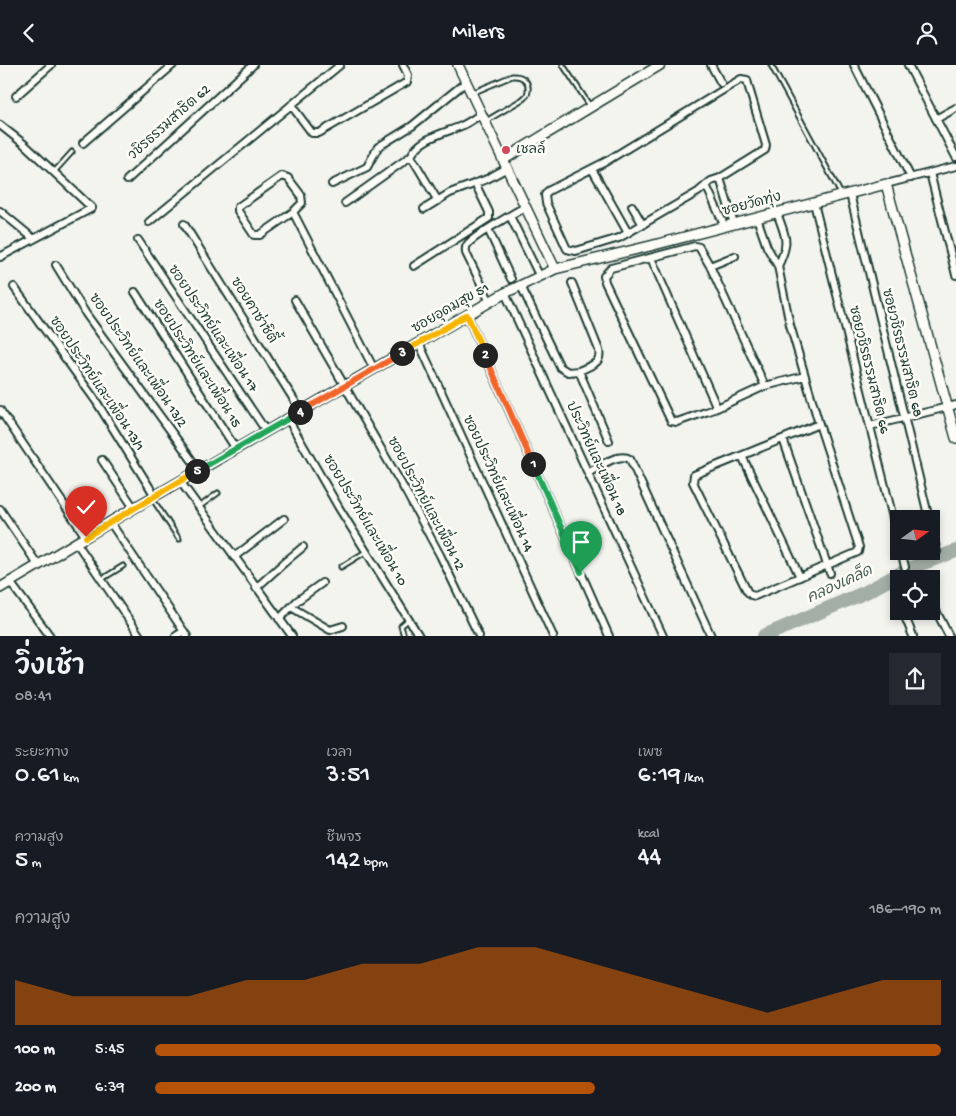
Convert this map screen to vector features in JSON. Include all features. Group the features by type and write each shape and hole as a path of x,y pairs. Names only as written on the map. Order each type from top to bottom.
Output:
{"street":[{"path":"16,96 51,65"},
{"path":"82,143 173,65"},
{"name":"วชิรธรรมสาธิต 62","path":"127,179 253,65"},
{"path":"149,222 340,65"},
{"path":"291,105 312,133 319,133 407,82 408,75 403,65"},
{"path":"458,65 555,269"},
{"path":"424,209 450,193 475,183 590,107 660,65"},
{"path":"711,65 721,83"},
{"path":"854,65 911,178"},
{"path":"908,65 956,157"},
{"path":"738,80 747,80 766,148 763,153 720,179 711,181 698,192 619,238 576,251 570,251 565,246 546,203 545,195 548,191 592,169 738,80"},
{"path":"332,184 367,167 378,147 412,126 466,82"},
{"path":"936,119 956,108"},
{"path":"345,203 410,156 415,147 429,138 483,118"},
{"path":"0,125 92,208 0,257"},
{"path":"410,156 438,201"},
{"name":"ซอยวัดทุ่ง","path":"555,269 956,166"},
{"path":"592,169 628,233"},
{"path":"930,173 956,275"},
{"path":"284,176 288,177 302,197 301,205 293,212 256,236 252,234 238,209 280,177 284,176"},
{"path":"720,179 734,224"},
{"path":"414,266 489,217 490,211 475,183"},
{"path":"886,184 951,406 956,439"},
{"path":"706,185 724,227"},
{"name":"ซอยวชิรธรรมสาธิต 68","path":"846,195 927,510"},
{"name":"ซอยวชิรธรรมสาธิต 66","path":"814,203 891,510"},
{"path":"632,206 643,225"},
{"path":"490,302 466,253 466,248 468,243 488,229 525,207"},
{"path":"0,211 34,239"},
{"path":"293,212 374,369"},
{"path":"777,213 786,241 786,247 778,266"},
{"path":"510,216 540,277"},
{"path":"757,218 767,247 778,266 790,325 819,424 859,547 858,552 755,596 751,595 747,591 693,482 694,475 819,424"},
{"name":"ซอยคาซ่าซิตี้","path":"184,224 301,411"},
{"path":"488,229 511,279"},
{"name":"ซอยประวิทย์และเพื่อน 17","path":"138,240 266,431"},
{"path":"765,386 702,249 697,246 611,268 604,276 605,282 671,421 677,422 717,408 765,386 805,376"},
{"path":"710,266 735,256"},
{"path":"651,258 717,408"},
{"name":"ซอยประวิทย์และเพื่อน 13/2","path":"56,265 86,314 199,470"},
{"name":"ซอยอุดมสุข 51","path":"0,588 180,481 505,293 555,269"},
{"path":"521,286 560,367 568,372 579,371 598,361 600,357 599,350 572,283"},
{"name":"ซอยประวิทย์และเพื่อน 13/1","path":"14,287 96,401 153,497"},
{"name":"ซอยประวิทย์และเพื่อน 15","path":"135,292 236,449"},
{"name":"ประวิทย์และเพื่อน 18","path":"505,293 663,636"},
{"name":"ซอยประวิทย์และเพื่อน 12","path":"295,300 380,445 440,555 479,636"},
{"path":"467,315 609,636"},
{"name":"ซอยประวิทย์และเพื่อน 14","path":"419,343 553,636"},
{"path":"579,371 609,441"},
{"path":"870,426 951,406"},
{"path":"0,411 86,537"},
{"name":"ซอยประวิทย์และเพื่อน 10","path":"288,419 339,508 420,636"},
{"path":"783,439 830,573"},
{"path":"742,456 800,577"},
{"path":"588,473 619,457 630,459 711,636"},
{"path":"102,460 134,508"},
{"path":"180,481 292,636"},
{"path":"0,509 38,565"},
{"path":"234,557 284,519"},
{"path":"110,522 185,633 176,636"},
{"path":"76,542 140,636"},
{"path":"256,588 303,547"},
{"path":"903,560 905,567"},
{"path":"10,582 50,636"},
{"path":"279,619 297,601 322,583"},
{"path":"292,607 330,630 343,626"},
{"path":"940,618 949,636"},
{"path":"906,620 913,636"}],"lane":[{"path":"563,65 590,107"},
{"path":"771,65 846,195"},
{"path":"471,93 512,76 524,78 528,84 527,95 523,99 483,118"},
{"path":"54,173 72,152"},
{"path":"198,508 218,493"},
{"path":"153,497 179,539"},
{"path":"341,567 367,551"},
{"path":"102,579 123,566"},
{"path":"404,636 401,626 409,619"}],"waterway":[{"name":"คลองเคล็ด","path":"764,636 866,592 910,568 956,551"}],"place":[{"name":"เชลล์","path":"506,150"}],"route":[{"path":"86,537 467,315 581,572"}]}
